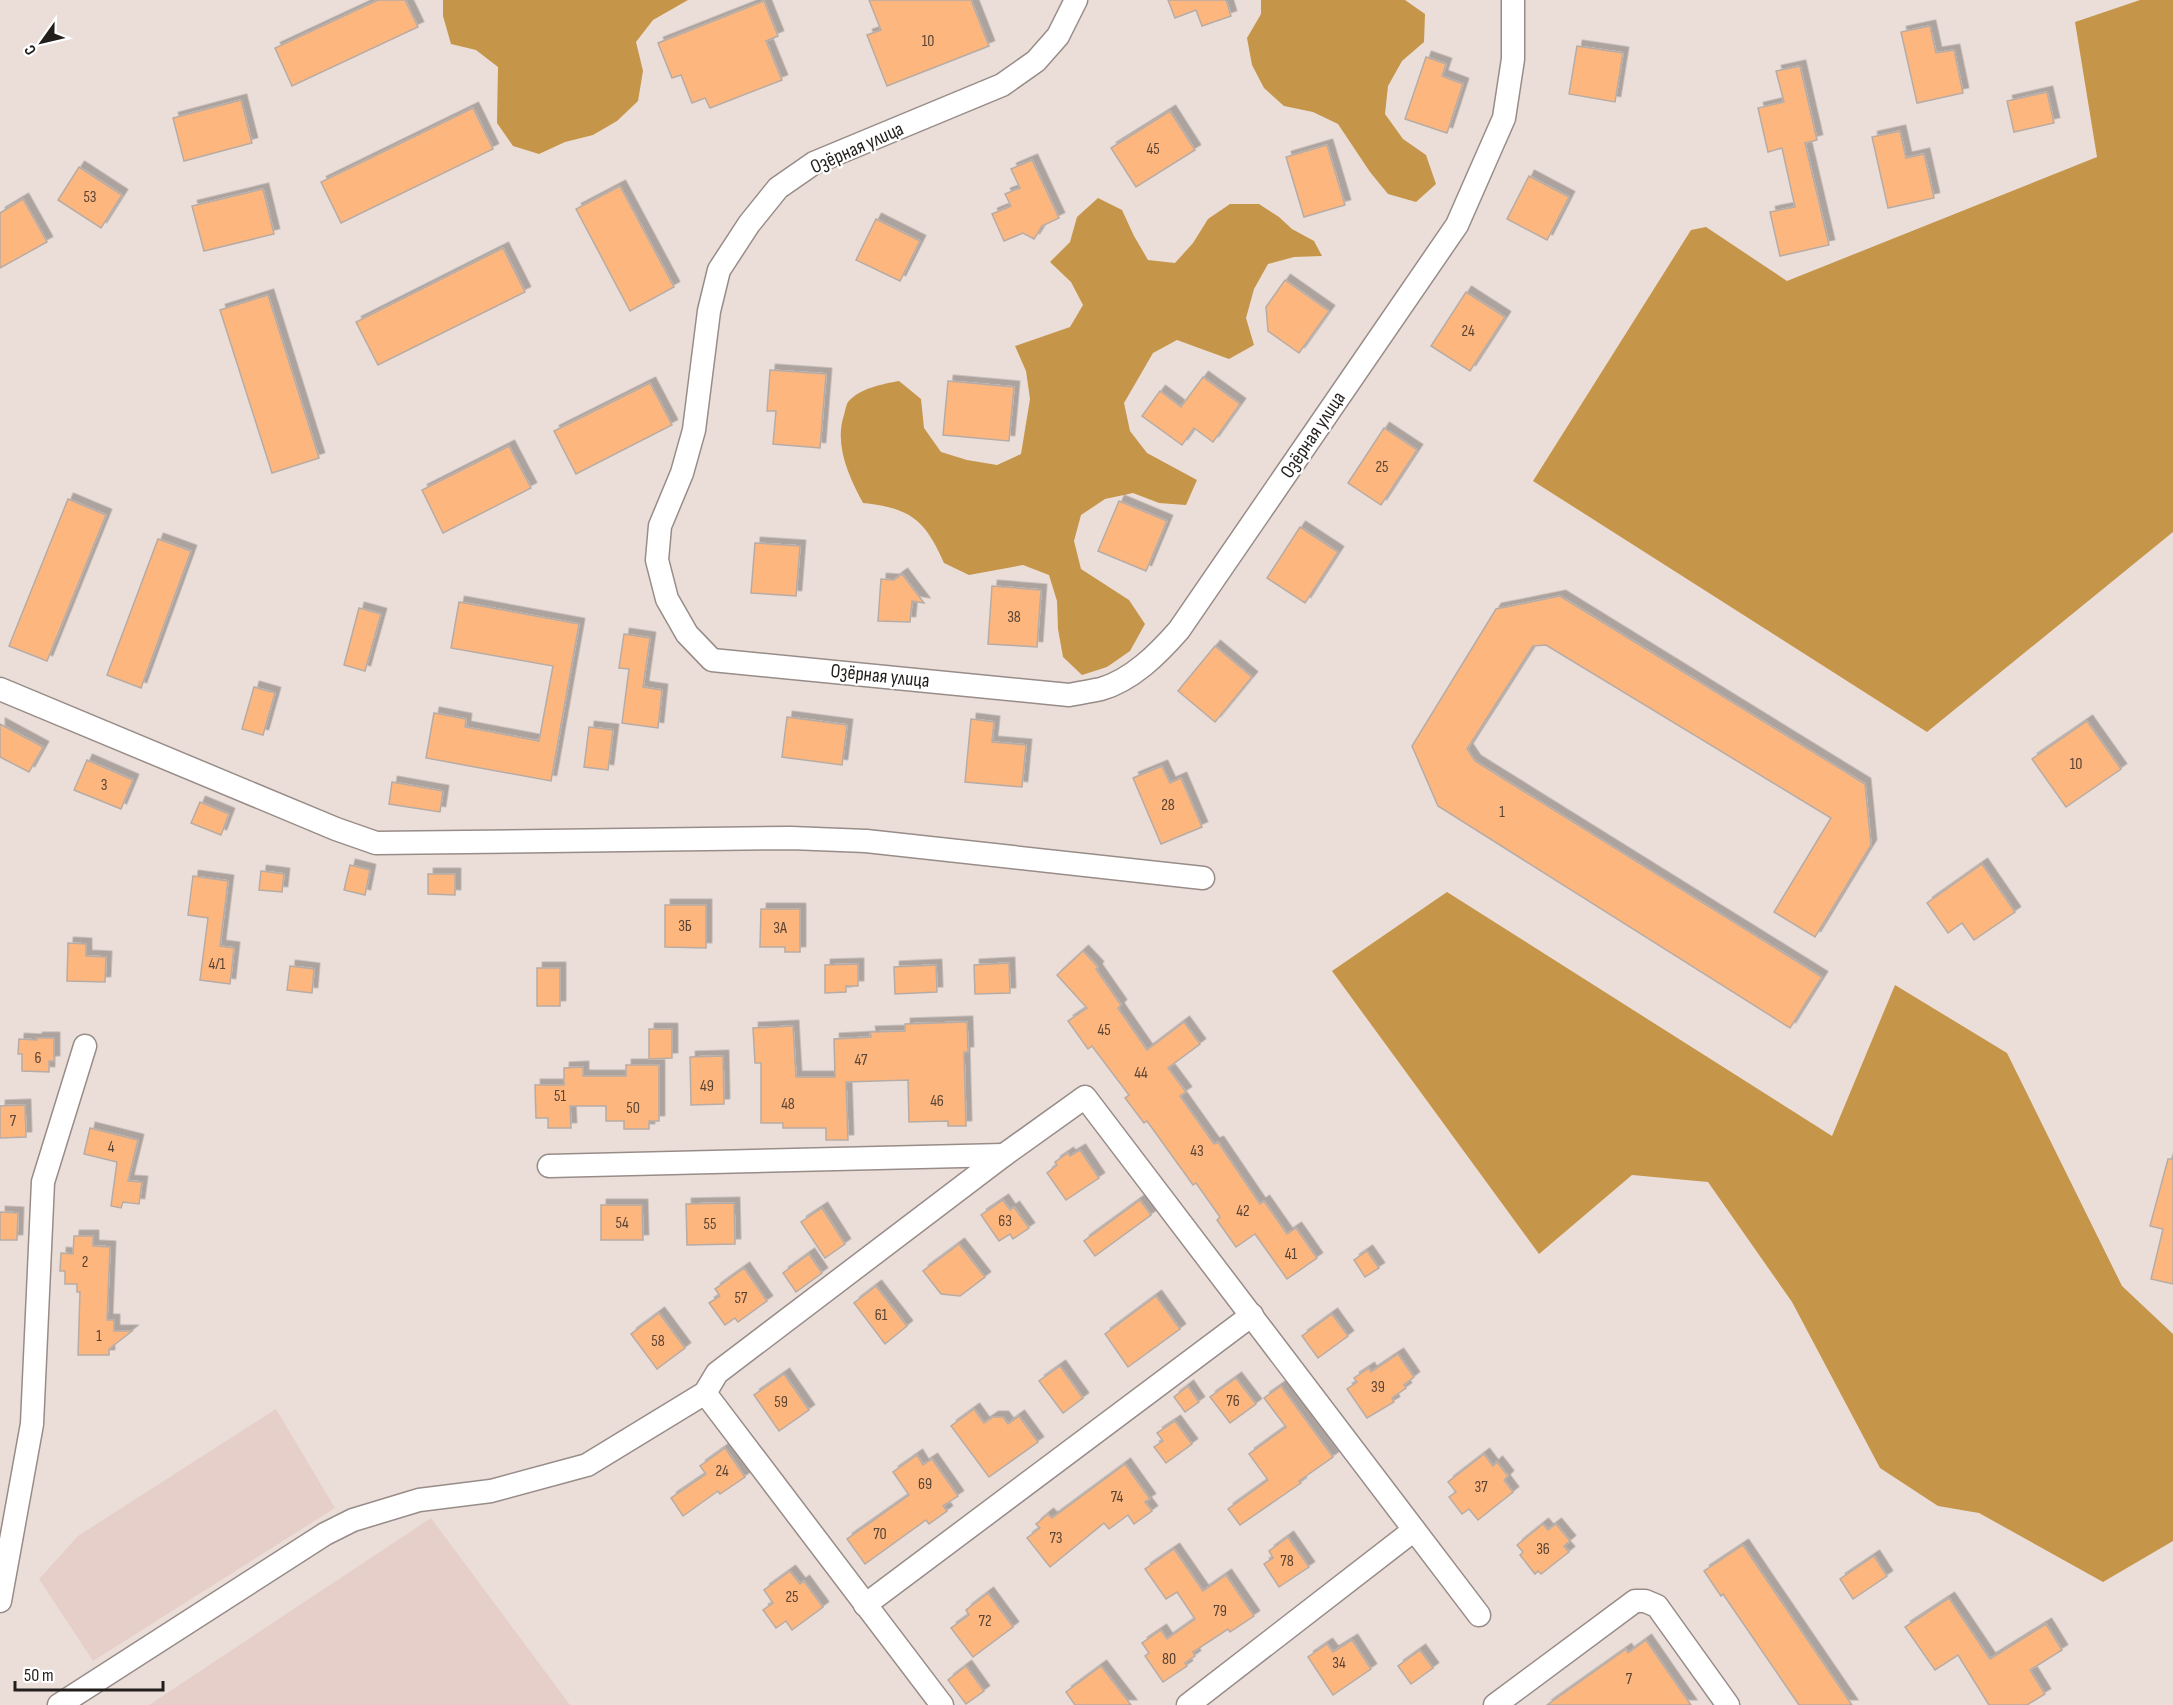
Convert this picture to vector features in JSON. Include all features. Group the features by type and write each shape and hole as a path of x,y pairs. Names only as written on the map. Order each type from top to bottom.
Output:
{"street":[{"name":"Озёрная улица","path":"1076,0 1058,36 1036,61 1002,85 814,163 778,188 748,224 719,270 709,311 694,430 682,473 660,526 657,560 667,599 687,633 712,660 1069,695 1103,688 1133,672 1161,651 1186,620 1457,225 1504,118 1513,58 1513,0"},
{"path":"0,689 336,829 376,843 802,838 866,841 1203,878"},
{"path":"0,1601 32,1424 43,1182 85,1046"},
{"path":"59,1705 325,1534 353,1521 419,1500 491,1491 587,1465 705,1393 717,1373 1004,1155 1085,1097 1479,1615"},
{"path":"549,1166 1004,1155"},
{"path":"865,1605 1252,1315"},
{"path":"705,1393 942,1705"},
{"path":"1188,1705 1414,1530"},
{"path":"1495,1705 1635,1601 1646,1601 1657,1606 1728,1705"}],"shaded area":[{"path":"443,0 688,0 653,20 636,42 643,71 638,101 617,121 593,135 565,142 539,154 513,146 497,123 498,67 476,50 451,44 443,16"},
{"path":"1261,0 1405,0 1425,14 1424,42 1402,61 1388,86 1385,114 1403,139 1426,155 1436,184 1416,202 1388,194 1370,172 1338,124 1313,112 1284,106 1264,88 1252,65 1247,38 1261,14"},
{"path":"2140,0 2173,0 2173,532 1927,732 1533,481 1691,230 1706,227 1787,281 2097,157 2075,22"},
{"path":"1098,198 1122,210 1148,260 1175,263 1193,243 1208,219 1230,204 1259,204 1292,229 1314,241 1322,256 1294,257 1268,264 1254,289 1246,318 1254,345 1229,359 1177,340 1153,353 1124,403 1130,431 1147,453 1197,480 1186,505 1159,503 1133,493 1105,499 1081,515 1074,541 1081,569 1129,600 1145,624 1130,651 1107,667 1082,675 1063,657 1058,629 1057,601 1049,575 1023,565 969,575 944,563 930,536 914,519 893,508 863,503 844,460 841,426 848,402 853,397 879,385 899,381 921,399 924,428 941,452 967,460 997,465 1021,454 1030,399 1026,371 1015,346 1070,327 1083,305 1071,282 1050,262 1070,242 1077,217"},
{"path":"1447,892 1832,1136 1895,985 2007,1053 2122,1286 2173,1334 2173,1541 2103,1582 1979,1513 1938,1506 1880,1468 1792,1302 1708,1182 1632,1175 1539,1254 1332,971"},
{"path":"276,1409 335,1508 93,1661 39,1579 78,1536"},
{"path":"431,1518 570,1705 149,1705"}],"building":[{"path":"378,0 405,0 418,27 292,86 275,48"},
{"path":"869,0 971,0 989,46 887,86 867,35 881,30"},
{"path":"1168,0 1226,0 1231,16 1202,26 1196,10 1175,18"},
{"path":"764,1 778,36 766,41 782,80 710,108 705,98 692,103 681,75 672,78 658,43"},
{"path":"1930,26 1936,53 1954,50 1963,93 1917,103 1901,32"},
{"path":"1577,46 1623,53 1615,102 1569,94"},
{"path":"1426,57 1446,64 1442,76 1463,84 1447,133 1405,119"},
{"path":"1800,66 1817,140 1805,143 1829,245 1780,256 1770,212 1795,207 1782,148 1768,152 1758,108 1784,102 1776,71"},
{"path":"2047,92 2054,123 2014,132 2007,101"},
{"path":"241,100 252,143 184,161 173,118"},
{"path":"473,108 493,149 341,223 321,182"},
{"path":"1170,111 1195,150 1136,187 1111,148"},
{"path":"1900,131 1906,158 1924,154 1934,198 1888,208 1872,137"},
{"path":"1327,145 1345,205 1304,217 1286,157"},
{"path":"1032,160 1059,218 1042,226 1034,239 1023,233 1004,241 992,214 1011,206 1005,194 1020,188 1011,169"},
{"path":"79,167 122,195 101,228 58,200"},
{"path":"1529,176 1569,197 1547,240 1507,219"},
{"path":"620,186 674,287 630,311 576,209"},
{"path":"263,189 274,234 204,251 192,206"},
{"path":"23,199 47,242 0,268 0,213"},
{"path":"876,219 920,241 900,281 856,260"},
{"path":"503,248 525,292 378,365 356,322"},
{"path":"1285,280 1329,311 1299,353 1268,331 1266,307"},
{"path":"1466,292 1505,317 1470,371 1431,346"},
{"path":"268,295 319,458 272,473 220,310"},
{"path":"770,370 826,374 820,448 773,444 776,411 767,411"},
{"path":"1203,377 1240,404 1213,442 1194,428 1182,445 1142,416 1160,391 1181,407"},
{"path":"948,381 1014,387 1009,441 943,435"},
{"path":"650,383 672,425 576,474 554,431"},
{"path":"1384,428 1417,450 1381,505 1348,483"},
{"path":"509,446 531,488 443,533 422,490"},
{"path":"68,499 106,515 47,661 9,646"},
{"path":"1119,501 1167,521 1146,571 1098,551"},
{"path":"1300,527 1338,552 1305,603 1267,578"},
{"path":"158,539 191,551 141,688 107,675"},
{"path":"755,543 800,546 796,596 751,593"},
{"path":"902,574 924,603 912,601 910,622 878,621 881,579 894,580"},
{"path":"992,586 1041,590 1037,647 988,644"},
{"path":"1560,596 1865,784 1871,845 1815,937 1774,912 1831,818 1546,645 1533,646 1467,749 1475,761 1822,977 1790,1028 1438,806 1412,746 1496,609"},
{"path":"459,602 579,624 551,781 426,758 434,713 466,719 465,727 539,741 553,666 451,648"},
{"path":"359,608 381,614 365,671 344,665"},
{"path":"624,634 650,638 643,687 662,690 658,728 622,723 629,669 619,668"},
{"path":"1215,646 1252,677 1215,722 1178,691"},
{"path":"254,687 275,693 263,735 242,729"},
{"path":"787,717 847,725 842,765 782,757"},
{"path":"971,719 994,722 992,742 1026,745 1022,787 965,782"},
{"path":"2087,721 2121,769 2066,807 2032,759"},
{"path":"0,724 43,747 29,772 0,757"},
{"path":"589,727 613,730 608,770 584,767"},
{"path":"87,760 133,780 121,809 74,790"},
{"path":"1162,766 1170,783 1181,778 1202,827 1161,844 1133,778"},
{"path":"392,782 443,791 440,812 389,804"},
{"path":"200,802 229,814 221,835 191,823"},
{"path":"1982,864 2015,912 1974,940 1962,923 1948,933 1927,903"},
{"path":"350,865 370,870 365,895 344,890"},
{"path":"261,871 284,874 282,892 259,890"},
{"path":"428,874 455,874 455,895 428,894"},
{"path":"193,876 228,881 220,946 234,948 230,984 200,980 208,918 188,915"},
{"path":"665,905 706,905 706,948 665,947"},
{"path":"761,909 800,909 800,952 785,952 785,947 760,947"},
{"path":"68,943 86,944 86,956 106,957 105,982 67,981"},
{"path":"1083,951 1098,967 1096,969 1121,1005 1118,1008 1147,1050 1184,1022 1200,1044 1168,1068 1186,1092 1180,1096 1214,1144 1218,1142 1260,1204 1264,1201 1287,1234 1296,1228 1317,1258 1287,1279 1255,1234 1236,1247 1217,1220 1220,1217 1196,1183 1193,1185 1147,1121 1144,1123 1125,1098 1129,1095 1092,1046 1088,1049 1068,1021 1087,1008 1057,975"},
{"path":"1009,963 1010,993 975,994 974,965"},
{"path":"858,964 858,986 846,986 846,992 825,993 825,965"},
{"path":"936,965 937,992 895,994 894,967"},
{"path":"290,966 314,969 312,993 287,990"},
{"path":"537,968 560,968 560,1006 537,1006"},
{"path":"967,1022 968,1052 964,1052 966,1126 948,1126 948,1121 909,1122 908,1080 846,1082 848,1140 826,1140 826,1128 783,1128 783,1123 761,1123 761,1063 755,1063 753,1028 793,1026 796,1077 835,1077 834,1039 871,1037 870,1032 905,1031 905,1024"},
{"path":"649,1029 672,1029 672,1058 649,1059"},
{"path":"37,1038 54,1038 54,1061 49,1061 49,1072 22,1071 22,1054 18,1054 19,1039 37,1040"},
{"path":"723,1056 724,1104 691,1105 690,1057"},
{"path":"626,1065 659,1065 659,1121 649,1121 649,1129 624,1129 624,1121 606,1121 606,1106 570,1106 571,1128 548,1128 548,1118 536,1118 535,1085 564,1085 564,1068 583,1067 583,1076 626,1076"},
{"path":"25,1105 26,1137 0,1138 0,1106"},
{"path":"90,1128 138,1140 128,1181 142,1182 139,1204 123,1202 121,1208 111,1206 117,1162 84,1154"},
{"path":"1080,1150 1099,1178 1066,1200 1047,1173 1057,1165 1055,1162 1068,1153 1070,1156"},
{"path":"2168,1159 2173,1159 2173,1284 2151,1279 2163,1229 2150,1226"},
{"path":"1003,1200 1010,1210 1014,1207 1029,1228 1013,1239 1010,1234 999,1241 981,1215"},
{"path":"1140,1200 1151,1215 1095,1256 1084,1241"},
{"path":"734,1203 735,1244 687,1245 686,1204"},
{"path":"601,1205 642,1205 643,1240 601,1240"},
{"path":"822,1208 845,1244 825,1258 801,1222"},
{"path":"0,1212 18,1213 17,1240 0,1240"},
{"path":"74,1236 93,1236 93,1246 110,1247 107,1320 114,1320 114,1331 132,1331 109,1349 109,1355 78,1355 80,1292 77,1292 77,1284 65,1284 65,1271 60,1271 61,1253 73,1254"},
{"path":"959,1244 985,1277 960,1296 941,1294 923,1271"},
{"path":"1367,1251 1379,1268 1365,1277 1354,1260"},
{"path":"809,1254 822,1273 796,1292 783,1273"},
{"path":"744,1268 767,1301 738,1322 735,1318 725,1325 709,1303 720,1296 715,1289"},
{"path":"876,1286 907,1326 885,1344 854,1303"},
{"path":"1156,1296 1180,1329 1128,1367 1105,1334"},
{"path":"659,1313 685,1348 657,1369 631,1334"},
{"path":"1332,1314 1348,1336 1318,1358 1302,1336"},
{"path":"1398,1354 1414,1377 1404,1385 1406,1388 1392,1398 1394,1402 1367,1418 1347,1389 1357,1382 1354,1378 1369,1368 1371,1372"},
{"path":"1060,1366 1083,1398 1063,1413 1039,1381"},
{"path":"784,1374 809,1410 779,1431 754,1395"},
{"path":"1236,1378 1256,1404 1230,1423 1210,1397"},
{"path":"1188,1386 1199,1402 1185,1412 1174,1397"},
{"path":"1281,1386 1333,1457 1299,1481 1301,1483 1240,1525 1228,1509 1268,1480 1249,1454 1286,1427 1264,1398"},
{"path":"974,1409 984,1423 993,1417 1003,1417 1008,1424 1019,1416 1038,1442 989,1477 951,1426"},
{"path":"1175,1421 1192,1444 1166,1463 1154,1447 1163,1441 1157,1433"},
{"path":"725,1448 745,1477 720,1494 718,1491 683,1516 671,1498 706,1474 700,1466"},
{"path":"1484,1454 1493,1466 1497,1462 1508,1476 1504,1480 1513,1492 1478,1520 1469,1509 1462,1514 1449,1497 1456,1492 1448,1482"},
{"path":"917,1455 923,1465 932,1459 958,1496 943,1506 947,1511 929,1524 926,1520 865,1564 847,1539 909,1495 893,1472"},
{"path":"1125,1464 1150,1499 1145,1502 1152,1511 1134,1524 1128,1515 1109,1529 1104,1523 1050,1567 1027,1538 1040,1528 1036,1524 1048,1514 1052,1518"},
{"path":"1543,1524 1548,1530 1556,1524 1570,1541 1564,1546 1569,1552 1541,1574 1538,1571 1535,1574 1520,1555 1523,1552 1517,1545"},
{"path":"1288,1537 1309,1567 1279,1587 1264,1564 1273,1558 1269,1551"},
{"path":"1743,1545 1852,1705 1799,1705 1723,1594 1721,1596 1704,1571"},
{"path":"1174,1549 1203,1591 1226,1575 1254,1616 1230,1632 1228,1629 1193,1652 1195,1656 1185,1663 1187,1666 1163,1682 1145,1656 1149,1653 1142,1643 1161,1630 1167,1639 1195,1619 1177,1592 1166,1599 1145,1569"},
{"path":"1874,1556 1887,1576 1853,1599 1840,1579"},
{"path":"790,1571 800,1584 804,1581 823,1607 792,1630 786,1621 776,1628 763,1610 773,1603 764,1590"},
{"path":"988,1593 1013,1627 973,1657 951,1628 969,1615 966,1610"},
{"path":"1949,1598 1990,1659 2046,1624 2062,1650 2030,1670 2045,1694 2027,1705 1989,1705 1958,1655 1935,1670 1905,1627"},
{"path":"1352,1640 1371,1669 1333,1695 1308,1657 1327,1644 1333,1652"},
{"path":"1646,1640 1691,1705 1547,1705 1626,1649 1628,1653"},
{"path":"1420,1650 1433,1668 1411,1684 1398,1666"},
{"path":"966,1666 984,1691 966,1704 948,1680"},
{"path":"1101,1666 1131,1705 1075,1705 1066,1692"}]}
